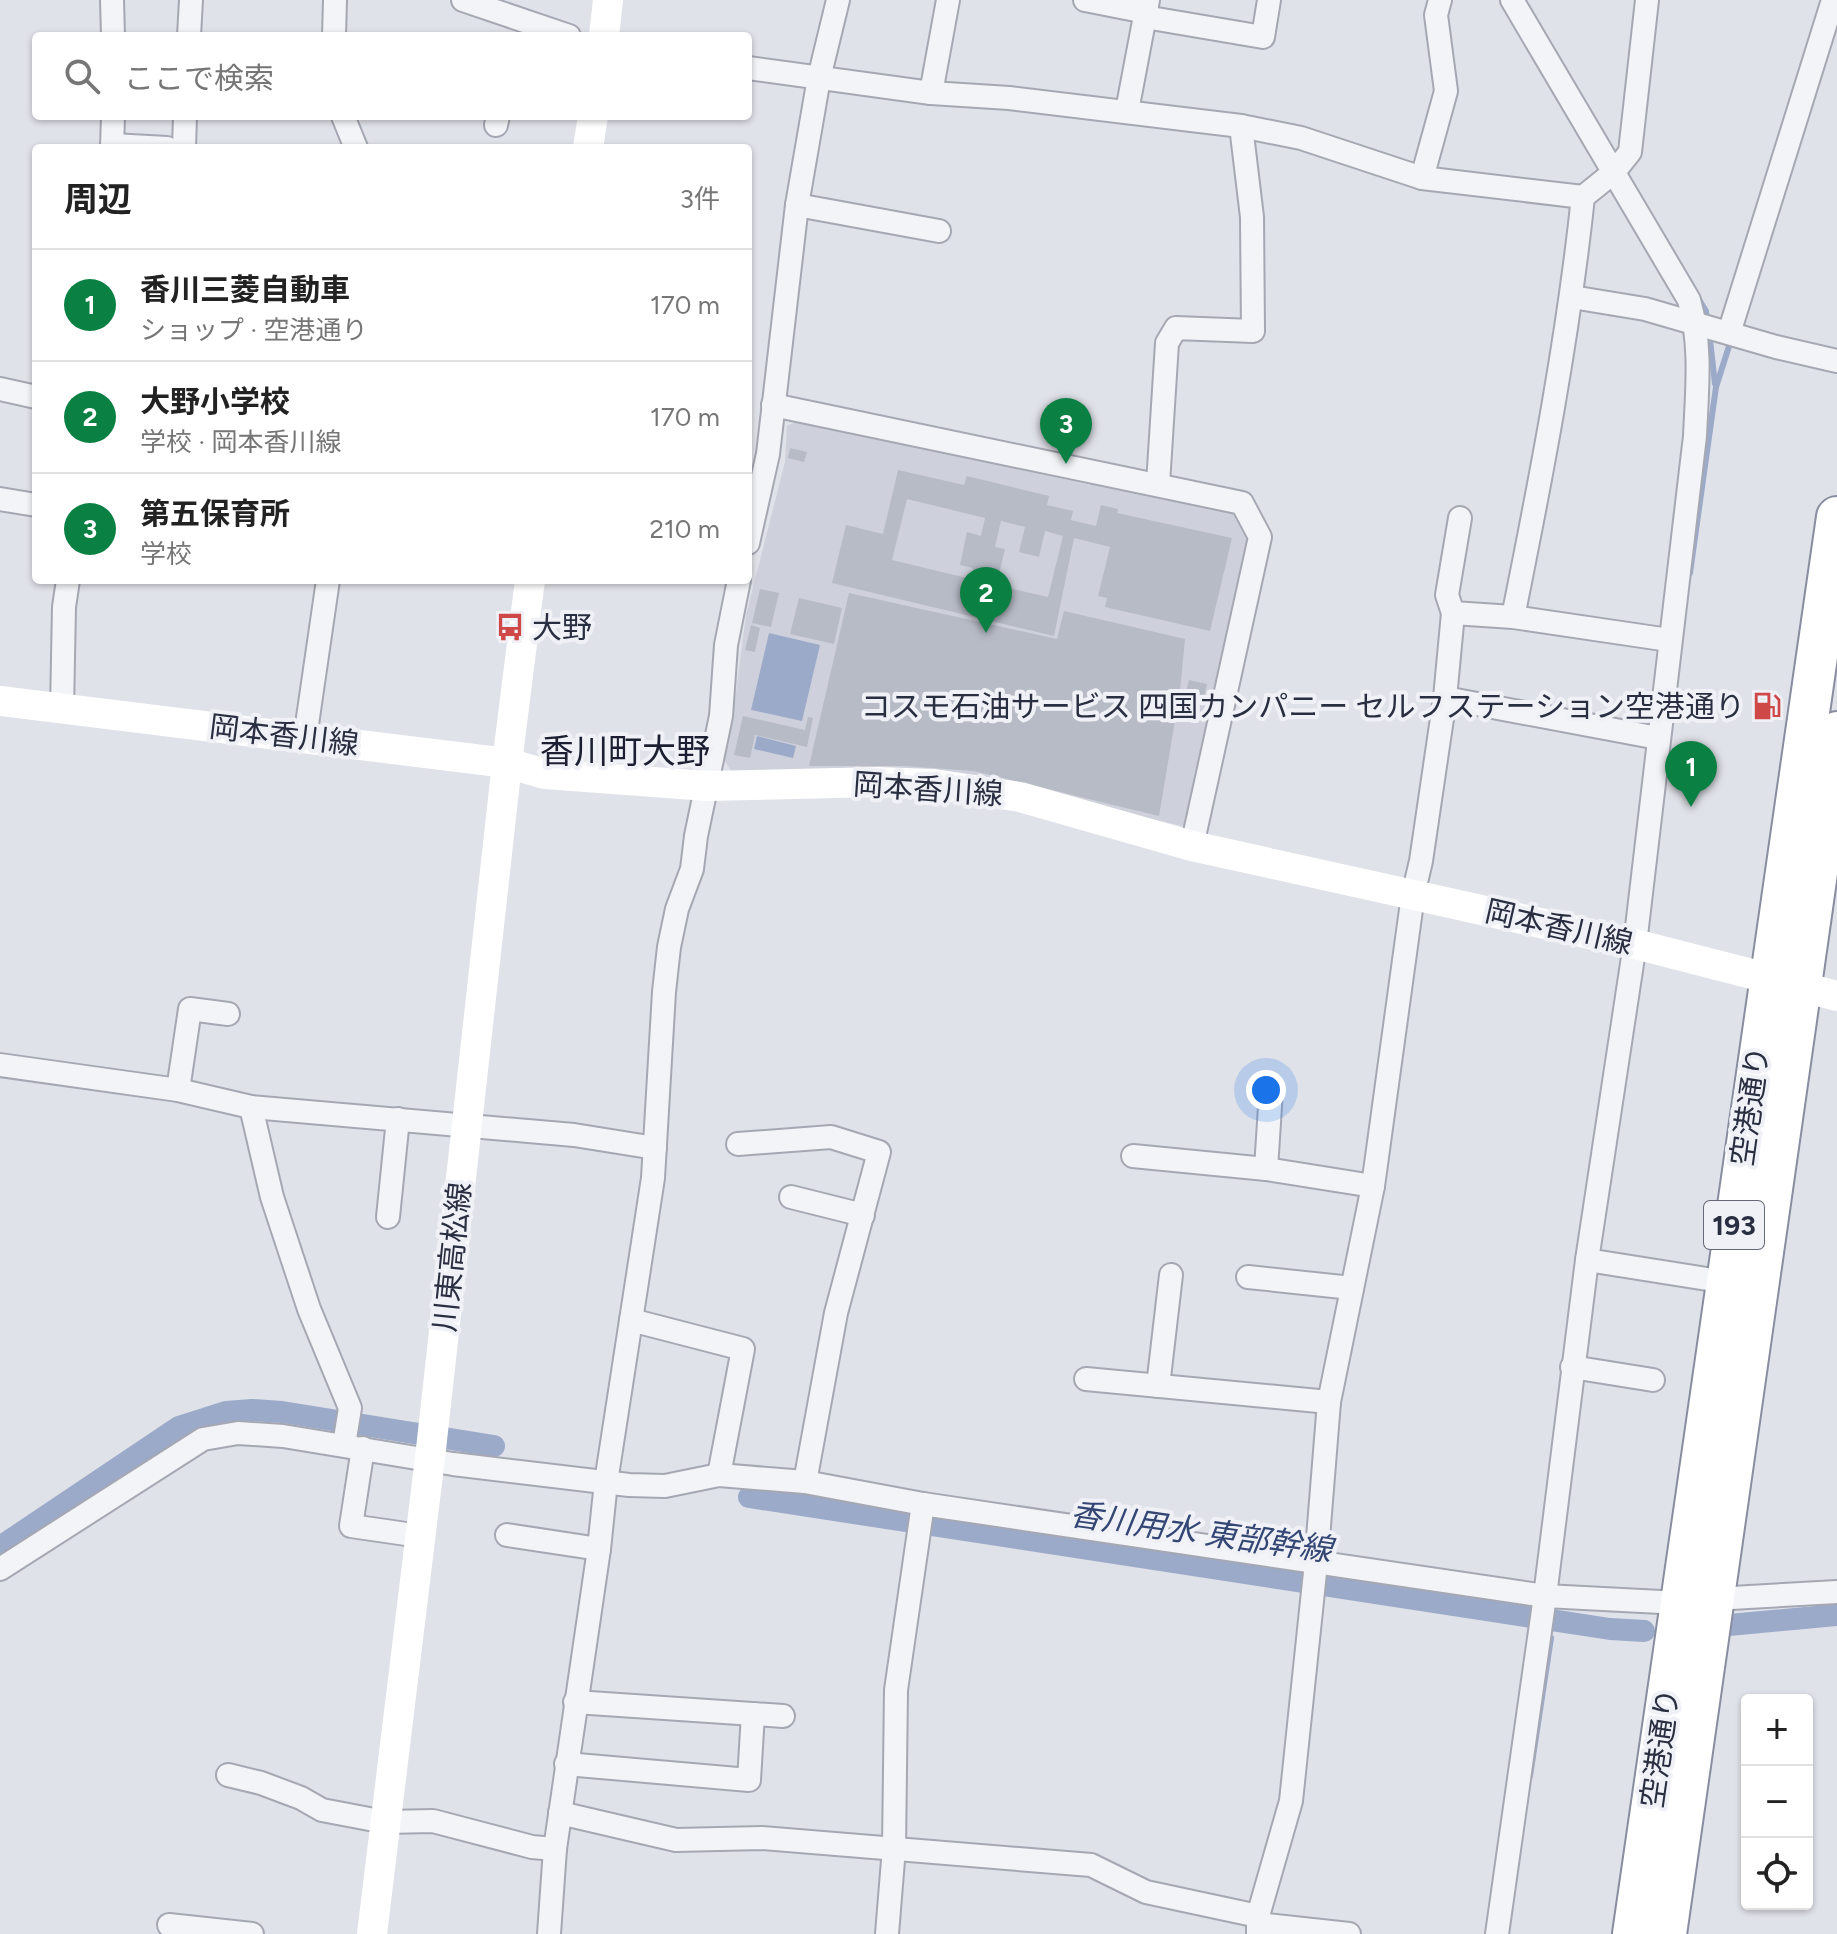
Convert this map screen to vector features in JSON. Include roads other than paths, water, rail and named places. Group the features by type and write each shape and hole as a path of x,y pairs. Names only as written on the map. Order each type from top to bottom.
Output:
{"highway":[{"name":"空港通り","path":"1666,1934 1726,1282 1802,987 1837,517"},
{"name":"空港通り","path":"1633,1934 1698,1600 1802,987 1837,732"}],"main road":[{"path":"604,32 608,0"},
{"path":"589,144 592,120"},
{"name":"川東高松線","path":"372,1934 430,1458 529,584"},
{"name":"岡本香川線","path":"0,701 507,763 545,774 708,786 878,782 934,784 1020,797 1192,846 1635,944 1802,987"}],"street":[{"path":"112,0 113,32"},
{"path":"189,32 191,0"},
{"path":"334,32 335,0"},
{"path":"463,0 517,27 546,32"},
{"path":"752,525 768,454 797,205 819,78 838,0"},
{"path":"931,93 948,0"},
{"path":"1085,0 1146,10 1263,37 1269,0"},
{"path":"1422,178 1446,91 1436,15 1440,0"},
{"path":"1497,1934 1545,1596 1573,1367 1635,944 1695,436 1698,361 1696,324 1689,300 1512,0"},
{"path":"1513,617 1572,297 1583,197 1614,172 1630,152 1647,0"},
{"path":"1729,333 1833,0"},
{"path":"1127,111 1146,10"},
{"path":"752,69 931,93 1009,98 1241,126 1301,138 1422,178 1583,197"},
{"path":"112,144 113,120"},
{"path":"184,144 185,120"},
{"path":"345,120 354,144"},
{"path":"1158,484 1167,343 1176,328 1253,331 1252,217 1241,126"},
{"path":"797,205 939,231"},
{"path":"1572,297 1645,309 1837,361"},
{"path":"0,389 32,396"},
{"path":"773,405 1242,503 1260,537 1192,846"},
{"path":"0,499 32,504"},
{"path":"1258,1925 1291,1801 1329,1402 1373,1186 1413,895 1421,861 1445,698 1453,613 1447,595 1460,518"},
{"path":"62,709 64,607 67,584"},
{"path":"305,738 327,584"},
{"path":"549,1934 555,1849 566,1764 653,1178 669,947 677,909 692,869 708,786 721,716 727,632 738,584"},
{"path":"1453,613 1513,617 1669,640"},
{"path":"1445,698 1658,738"},
{"path":"178,1090 190,1009 228,1014"},
{"path":"0,1065 178,1090 251,1107 574,1135 655,1148"},
{"path":"1266,1169 1271,1091"},
{"path":"251,1107 272,1197 309,1309 350,1408 351,1526 420,1536"},
{"path":"388,1217 398,1119"},
{"path":"738,1144 831,1137 879,1152 836,1313 805,1482"},
{"path":"1133,1156 1266,1169 1373,1186"},
{"path":"791,1197 863,1215"},
{"path":"1588,1261 1726,1282"},
{"path":"1158,1386 1171,1275"},
{"path":"1248,1277 1352,1288"},
{"path":"631,1320 743,1349 719,1475"},
{"path":"1573,1367 1653,1380"},
{"path":"1086,1379 1329,1402"},
{"path":"3,1563 203,1439 238,1433 283,1436 493,1469 606,1482 665,1486 719,1475 805,1482 923,1504 1545,1596 1698,1600 1837,1592"},
{"path":"887,1934 894,1848 896,1690 923,1504"},
{"path":"507,1535 599,1549"},
{"path":"575,1702 783,1716"},
{"path":"566,1764 749,1780 753,1714"},
{"path":"228,1775 261,1783 301,1798 322,1810 385,1822 433,1821 532,1847 555,1849"},
{"path":"560,1813 676,1840 762,1838 1091,1865 1146,1892 1258,1925 1349,1934"},
{"path":"169,1925 252,1934"}],"water":[{"path":"769,633 820,645 802,721 751,710"},
{"path":"757,736 796,746 793,758 754,749"}],"waterway":[{"path":"1698,298 1706,311 1707,320"},
{"path":"1709,331 1715,384"},
{"path":"1690,573 1716,387 1731,340"},
{"name":"香川用水 東部幹線","path":"0,1547 179,1427 226,1412 282,1412 494,1446"},
{"name":"香川用水 東部幹線","path":"749,1497 1610,1629 1644,1631"},
{"name":"香川用水 東部幹線","path":"1729,1625 1837,1615"},
{"path":"1530,1776 1551,1638"}],"place":[{"name":"第五保育所","path":"1066,464"},
{"name":"大野","path":"510,627"},
{"name":"大野小学校","path":"986,633"},
{"name":"コスモ石油サービス 四国カンパニー セルフステーション空港通り","path":"1767,706"},
{"name":"香川三菱自動車","path":"1691,807"}],"district":[{"name":"香川町大野","path":"625,751"}]}
